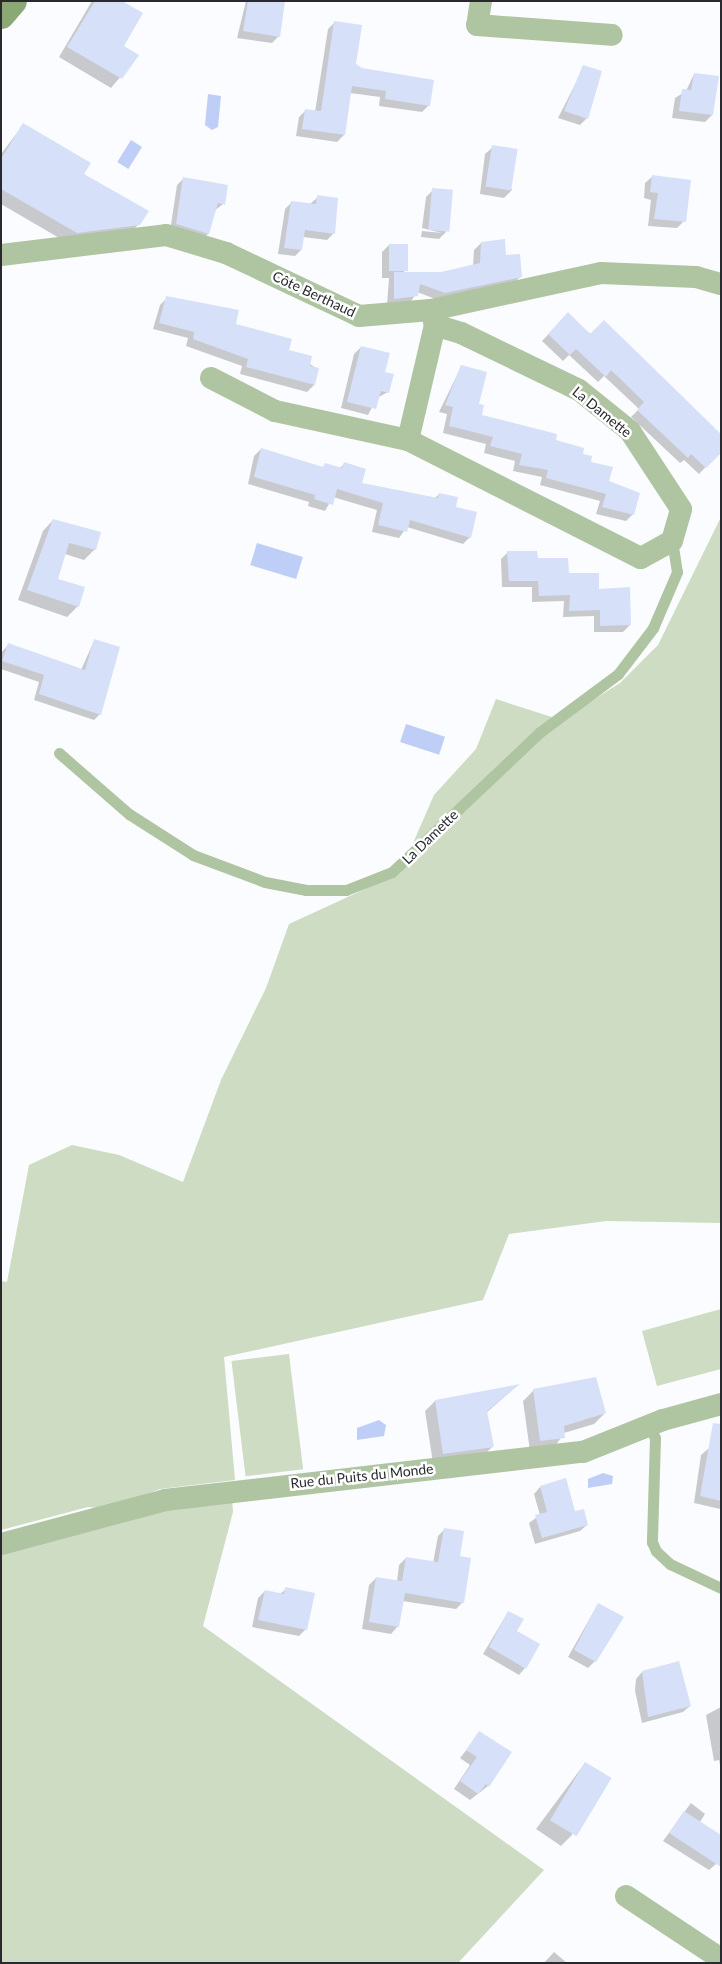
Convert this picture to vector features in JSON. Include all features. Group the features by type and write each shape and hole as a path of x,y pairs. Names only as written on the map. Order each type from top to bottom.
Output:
{"main road":[{"path":"1,15 13,1"}],"street":[{"path":"481,1 477,24 612,36"},
{"name":"Côte Berthaud","path":"1,255 166,235 226,253 359,316 433,318 601,273 696,277 721,284"},
{"path":"408,440 433,318"},
{"name":"La Damette","path":"433,318 580,390 630,431 681,509 672,541"},
{"path":"211,378 275,411 408,440 642,558 672,541"},
{"name":"Rue du Puits du Monde","path":"1,1544 165,1500 583,1452 649,1426 721,1404"},
{"path":"626,1896 721,1959"}],"lane":[{"name":"La Damette","path":"59,753 129,814 193,855 265,882 306,890 346,890 399,867 540,732 618,674 653,628 677,572 672,541"},
{"path":"649,1426 655,1438 652,1542 656,1551 670,1564 721,1588"}],"green space":[{"path":"721,517 721,1223 606,1221 509,1234 483,1300 224,1357 235,1480 160,1489 109,1509 88,1507 1,1530 1,1281 7,1282 29,1165 72,1145 119,1155 183,1182 221,1080 266,988 289,924 400,873 434,795 476,749 496,699 561,720 620,683 658,645"},
{"path":"721,1309 721,1369 657,1386 642,1331"},
{"path":"289,1354 303,1469 246,1476 231,1361"},
{"path":"232,1499 233,1512 203,1626 544,1870 458,1963 1,1963 1,1553 165,1506"}],"water":[{"path":"208,94 221,96 218,127 212,130 205,125"},
{"path":"131,140 142,147 128,169 117,162"},
{"path":"257,543 303,557 296,579 250,565"},
{"path":"406,724 445,737 439,755 400,742"},
{"path":"379,1420 386,1425 384,1436 357,1440 357,1428"},
{"path":"603,1473 613,1476 612,1484 588,1488 588,1479"}],"building":[{"path":"95,1 122,1 143,13 124,46 139,55 122,79 67,47"},
{"path":"248,1 285,1 280,37 243,31"},
{"path":"334,21 362,25 356,64 362,68 434,80 430,106 385,99 386,91 352,86 345,135 302,129 305,109 321,111"},
{"path":"583,65 602,71 588,119 564,111"},
{"path":"694,73 719,76 713,115 679,111 682,89 691,90"},
{"path":"23,123 91,163 84,174 149,211 140,225 77,233 1,189 1,159"},
{"path":"492,145 518,149 511,191 485,186"},
{"path":"652,175 691,180 686,222 654,219 658,193 650,192"},
{"path":"183,177 228,185 225,205 218,203 209,234 176,224"},
{"path":"432,188 453,190 449,232 428,230"},
{"path":"317,195 338,198 335,234 305,230 302,250 284,248 291,201 316,204"},
{"path":"505,239 506,255 520,254 522,277 445,293 420,284 418,296 394,299 394,272 441,272 480,263 481,242"},
{"path":"389,244 408,244 408,271 389,271"},
{"path":"166,296 239,310 236,324 292,339 289,350 312,356 310,366 319,368 315,385 246,367 248,359 193,339 194,332 159,323"},
{"path":"568,312 590,334 604,320 721,434 721,453 706,468 691,454 688,458 637,410 644,402 611,370 606,377 576,349 570,355 548,334"},
{"path":"361,346 390,353 385,372 394,374 389,393 381,391 376,409 347,402"},
{"path":"461,365 487,372 479,404 484,405 482,415 557,434 556,440 584,448 583,454 592,456 591,462 613,467 609,481 640,493 634,515 602,507 606,494 546,478 548,470 519,465 522,454 490,446 493,437 449,426 453,407 445,405"},
{"path":"261,448 323,467 325,463 342,468 344,462 366,469 362,483 438,498 439,493 458,497 456,507 477,512 471,538 410,520 407,532 378,525 383,503 337,489 333,505 314,499 315,495 254,477"},
{"path":"53,519 101,532 96,550 69,543 58,579 85,587 79,607 27,590"},
{"path":"507,551 537,551 538,558 568,558 569,573 599,573 599,589 630,587 631,625 600,626 600,610 569,611 570,595 539,596 538,581 509,581"},
{"path":"94,639 120,647 101,715 39,694 44,675 2,661 8,643 85,670"},
{"path":"596,1377 606,1413 564,1426 565,1438 540,1441 533,1389"},
{"path":"520,1384 487,1411 494,1447 443,1454 435,1400"},
{"path":"713,1423 721,1424 721,1501 700,1496"},
{"path":"566,1478 575,1511 584,1509 588,1525 542,1538 535,1515 547,1512 540,1486"},
{"path":"444,1528 464,1531 460,1556 471,1558 464,1603 405,1593 399,1627 369,1622 376,1577 402,1581 406,1557 438,1562"},
{"path":"285,1587 315,1593 307,1630 258,1620 265,1590 284,1594"},
{"path":"598,1603 624,1617 596,1662 574,1650"},
{"path":"508,1611 524,1619 517,1631 540,1644 526,1669 489,1647"},
{"path":"679,1661 691,1706 648,1717 642,1671"},
{"path":"479,1731 512,1752 489,1787 486,1784 478,1794 460,1781 477,1757 466,1750"},
{"path":"585,1762 612,1778 577,1836 550,1820"},
{"path":"684,1811 721,1835 721,1867 669,1833"}]}
